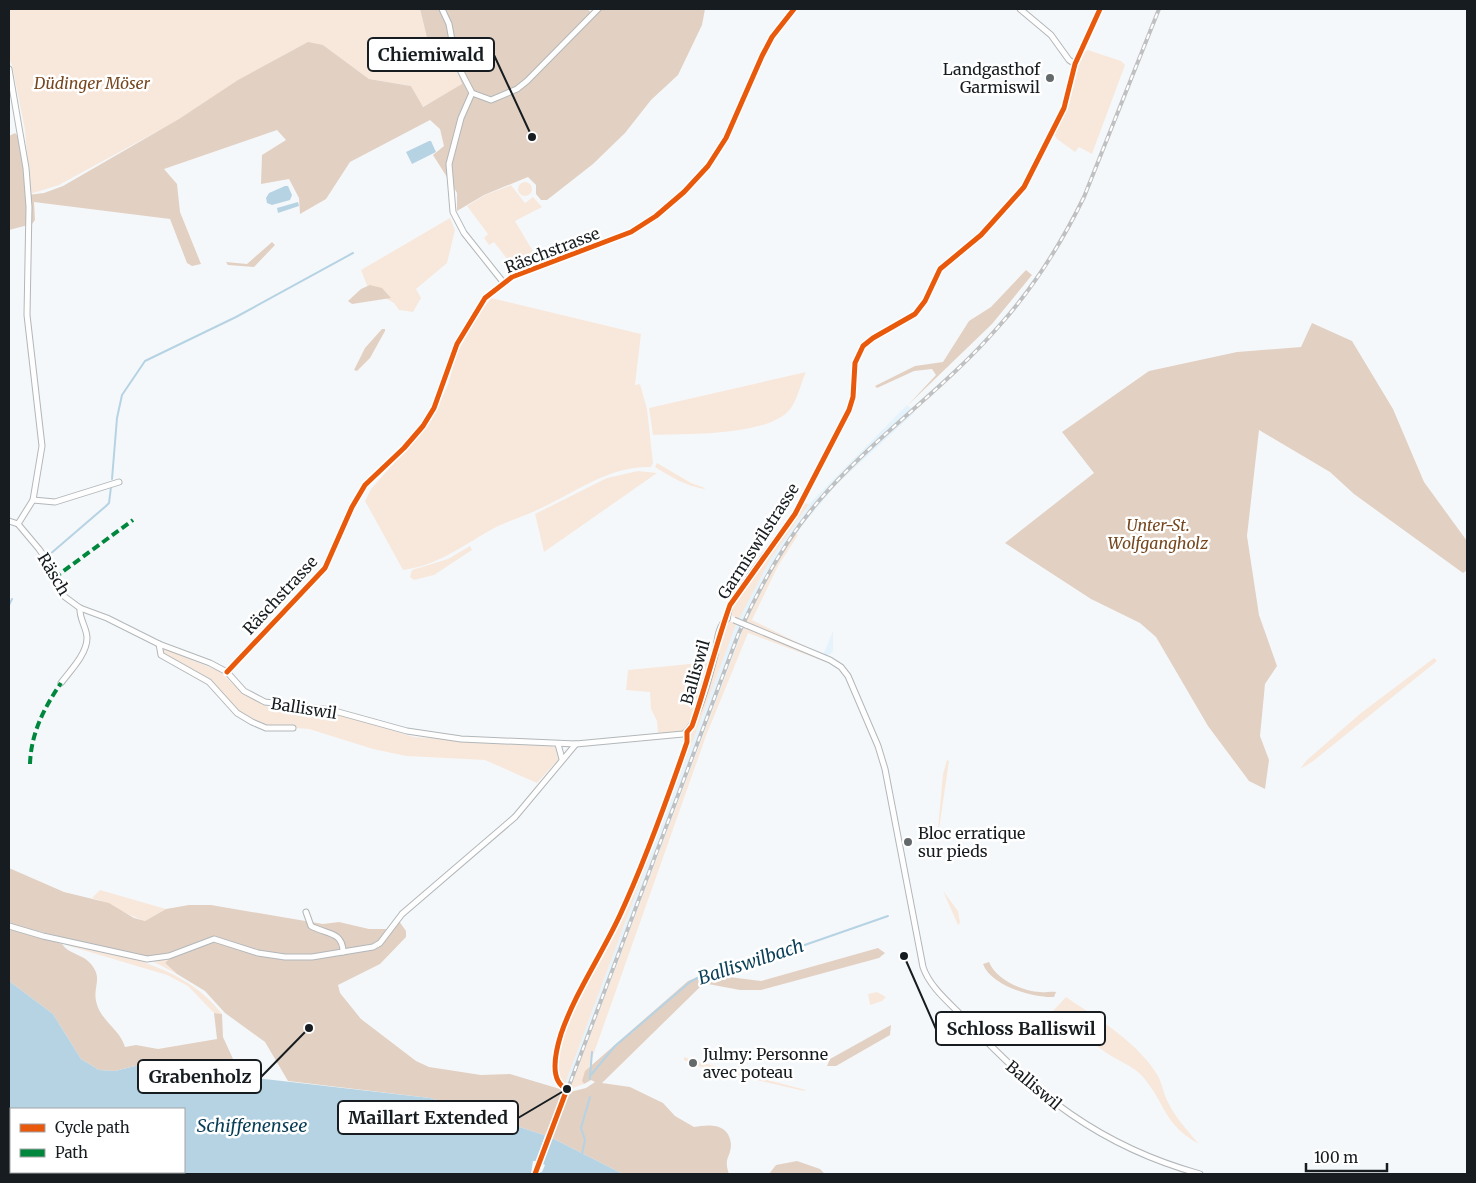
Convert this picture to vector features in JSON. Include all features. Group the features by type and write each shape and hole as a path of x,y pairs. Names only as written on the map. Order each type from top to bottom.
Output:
{"street":[{"path":"442,9 449,24 456,62 472,93 491,100 517,89 535,74 598,9"},
{"name":"Räschstrasse","path":"227,672 325,568 358,496 365,485 404,448 423,426 434,408 451,360 468,324 485,298 502,282 522,272 630,232 656,216 684,192 708,166 726,138 772,37 794,9"},
{"path":"1020,9 1051,35 1069,60 1075,64"},
{"name":"Garmiswilstrasse","path":"726,619 730,606 738,592 799,506 849,410 853,397 855,362 860,350 873,338 915,314 925,301 940,269 974,241 1017,196 1040,158 1064,108 1075,64 1100,9"},
{"path":"9,69 19,120 27,184 28,324 42,446 33,500 18,524 9,521"},
{"path":"472,93 461,118 449,164 453,212 464,233 502,282"},
{"path":"33,500 55,502 119,482"},
{"name":"Räsch","path":"18,524 48,562 62,593 80,608 107,618 160,644 196,656 227,672"},
{"name":"Räsch","path":"61,683 81,655 88,640 79,614 80,608"},
{"name":"Balliswil","path":"227,672 244,691 265,702 331,710 434,736 576,744 678,736 687,732 692,726 712,666 721,624 726,619 734,620 830,660 841,667 848,676 884,764 923,967 933,985 1011,1067 1060,1108 1123,1145 1161,1162 1200,1174"},
{"path":"160,644 161,655 209,682 244,717 263,727 293,728"},
{"path":"558,744 562,759"},
{"path":"9,926 43,936 147,959 169,956 214,939 258,953 278,956 305,957 373,947 380,943 399,917 515,817 576,744"},
{"path":"306,912 307,921 311,926 336,935 341,940 343,952"}],"shaded area":[{"path":"907,405 915,412 836,485 795,534 776,563 746,623 576,1075 570,1089 564,1087 737,622 770,560 809,504"},
{"path":"833,631 833,652 827,656 823,655"}],"green space":[{"name":"Düdinger Möser","path":"9,9 420,9 428,42 453,35 454,63 462,85 422,107 411,86 369,79 323,45 180,119 59,185 30,194 25,130 12,65 9,59"},
{"path":"420,9 587,9 595,15 601,9 705,9 702,25 678,75 651,100 625,133 593,164 547,200 541,200 536,194 536,185 528,177 484,195 457,211 457,193 433,155 444,146 440,129 430,120 350,162 326,199 300,214 299,198 289,179 261,184 262,155 286,140 277,130 164,169 177,184 180,212 201,264 192,266 187,263 170,219 34,202 35,220 32,224 9,230 9,136 15,133 20,139 27,195 44,193 63,186 179,119 238,80 308,42 323,45 369,79 411,86 423,107 462,84 450,53 456,51 453,35 434,43 428,42"},
{"path":"1088,50 1121,61 1125,65 1092,154 1079,147 1075,152 1057,139 1054,134 1071,95 1076,66 1079,59"},
{"path":"522,182 528,182 532,189 528,196 522,196 518,192 518,186"},
{"path":"511,185 525,203 533,197 542,207 515,221 540,263 509,272 507,270 512,265 494,242 489,245 484,238 488,234 467,206 485,195"},
{"path":"450,218 455,230 447,263 416,289 421,298 413,312 399,310 394,303 368,288 361,270"},
{"path":"272,242 275,245 254,267 228,265 226,262 247,264"},
{"path":"1026,270 1032,275 992,324 908,405 936,375 932,369 914,371 877,388 875,386 915,366 943,362 969,321 991,307"},
{"path":"370,285 382,288 391,298 352,304 348,301 361,289"},
{"path":"491,298 641,334 635,385 640,384 647,409 653,463 651,467 635,468 605,476 535,511 495,528 437,560 403,570 365,501 371,489 430,422 448,385 457,353 477,317"},
{"name":"Unter-St. Wolfgangholz","path":"1312,323 1352,341 1393,409 1424,482 1467,541 1467,570 1463,573 1354,494 1330,472 1259,430 1247,536 1259,615 1277,666 1265,684 1260,736 1269,760 1265,789 1249,781 1208,726 1156,637 1140,623 1091,599 1005,543 1094,473 1062,432 1149,371 1237,352 1301,347"},
{"path":"382,329 385,329 385,331 370,358 357,371 354,370 365,348"},
{"path":"806,372 796,400 791,408 781,417 766,424 727,432 653,435 649,408"},
{"path":"657,463 691,483 705,488 691,486 673,478 655,467"},
{"path":"638,471 657,473 544,552 535,514 607,478"},
{"path":"803,503 809,504 770,560 738,621 732,615 731,606"},
{"path":"795,534 798,535 778,566 752,620 823,655 746,622 776,563"},
{"path":"470,546 472,550 434,575 414,580 410,577 412,570 448,559"},
{"path":"729,622 737,622 564,1087 557,1076 557,1059 562,1039 580,995 616,928 640,870 700,708 722,632"},
{"path":"744,627 834,665 748,633 706,736 589,1067 582,1081 584,1084 570,1089"},
{"path":"165,649 219,671 243,693 268,707 332,712 414,737 548,745 557,748 558,760 537,783 485,760 406,756 373,749 309,729 265,726 240,713 210,681 164,655 161,650"},
{"path":"1434,658 1437,661 1312,762 1300,769 1307,760 1361,713"},
{"path":"710,662 689,724 683,731 658,733 657,721 651,709 650,692 626,690 628,670"},
{"path":"947,760 949,761 936,850 943,774"},
{"path":"9,868 64,892 109,903 134,918 145,921 166,909 189,905 211,905 323,924 339,922 369,929 386,929 383,936 399,921 406,931 406,937 380,964 338,985 340,993 361,1019 416,1061 429,1067 481,1075 510,1074 570,1092 586,1088 595,1082 591,1080 584,1084 582,1081 585,1071 688,981 705,974 761,981 878,948 885,953 879,958 761,990 740,990 708,984 700,987 602,1083 630,1087 663,1103 675,1116 694,1127 706,1125 717,1126 722,1129 729,1137 731,1144 727,1161 729,1174 623,1174 550,1137 430,1098 288,1081 265,1042 225,1013 205,991 177,974 165,963 170,958 137,956 9,924"},
{"path":"100,890 166,909 145,921 92,898"},
{"path":"943,891 958,911 960,923 958,925"},
{"path":"9,929 62,944 68,950 91,964 95,969 97,978 95,995 98,1008 119,1035 125,1047 136,1045 158,1049 217,1039 214,1013 222,1014 223,1037 233,1059 226,1069 226,1080 195,1080 166,1069 135,1066 115,1071 99,1070 81,1059 53,1014 9,981"},
{"path":"69,943 153,965 190,984 222,1014 214,1013 188,986 167,975 66,945"},
{"path":"170,958 165,963 177,974 152,961"},
{"path":"989,962 997,974 1017,987 1033,991 1056,992 1054,997 1024,993 1003,984 987,972 983,964"},
{"path":"877,992 886,997 882,1001 870,1005 868,994"},
{"path":"1066,997 1104,1023 1140,1052 1161,1081 1166,1098 1173,1111 1199,1144 1178,1129 1151,1087 1139,1073 1105,1052 1053,1011"},
{"path":"891,1025 890,1035 836,1066 827,1066 830,1059"},
{"path":"684,1057 806,1090 693,1065 684,1060"},
{"path":"797,1161 820,1169 825,1174 769,1174 776,1165"}],"water":[{"path":"431,141 436,152 412,164 406,152"},
{"path":"288,186 292,195 290,200 272,205 267,203 266,198 269,193"},
{"path":"298,202 299,206 278,213 277,208"},
{"name":"Schiffenensee","path":"9,981 53,1014 81,1059 99,1070 115,1071 135,1066 166,1069 195,1080 256,1078 430,1098 550,1137 623,1174 9,1174"}],"pier":[{"path":"546,1133 553,1136 543,1164 545,1165 542,1172 531,1174 533,1161 536,1161"}],"waterway":[{"path":"112,479 117,418 122,395 145,361 236,317 353,253"},
{"path":"49,555 109,503 111,487"},
{"path":"9,605 12,599"},
{"name":"Balliswilbach","path":"590,1079 590,1076 615,1046 690,982 701,976 733,970 888,916"},
{"path":"590,1076 592,1052"},
{"name":"Balliswilbach","path":"582,1154 585,1140 581,1128 590,1097"}],"railway":[{"path":"536,1174 738,635 763,583 793,534 838,479 978,349 1012,311 1035,280 1066,232 1084,197 1159,9"}],"marked path":[{"path":"54,578 133,520"},
{"path":"30,764 36,731 49,702 61,683"}],"cycle path":[{"path":"227,672 325,568 352,507 365,485 404,448 423,426 434,408 457,344 485,298 512,277 631,232 656,216 684,192 708,166 726,138 772,37 794,9"},
{"path":"535,1174 567,1089 561,1085 555,1072 557,1048 561,1034 581,989 630,894 647,851 687,742 687,732 692,726 730,605 795,514 849,410 853,397 855,363 863,346 873,338 915,314 925,301 940,269 981,235 1024,187 1064,108 1075,64 1100,9"}],"place":[{"name":"Landgasthof Garmiswil","path":"1050,78"},
{"name":"Chiemiwald","path":"532,137"},
{"name":"Bloc erratique sur pieds","path":"908,842"},
{"name":"Schloss Balliswil","path":"904,956"},
{"name":"Grabenholz","path":"309,1028"},
{"name":"Julmy: Personne avec poteau","path":"693,1063"},
{"name":"Maillart Extended","path":"567,1089"}]}
